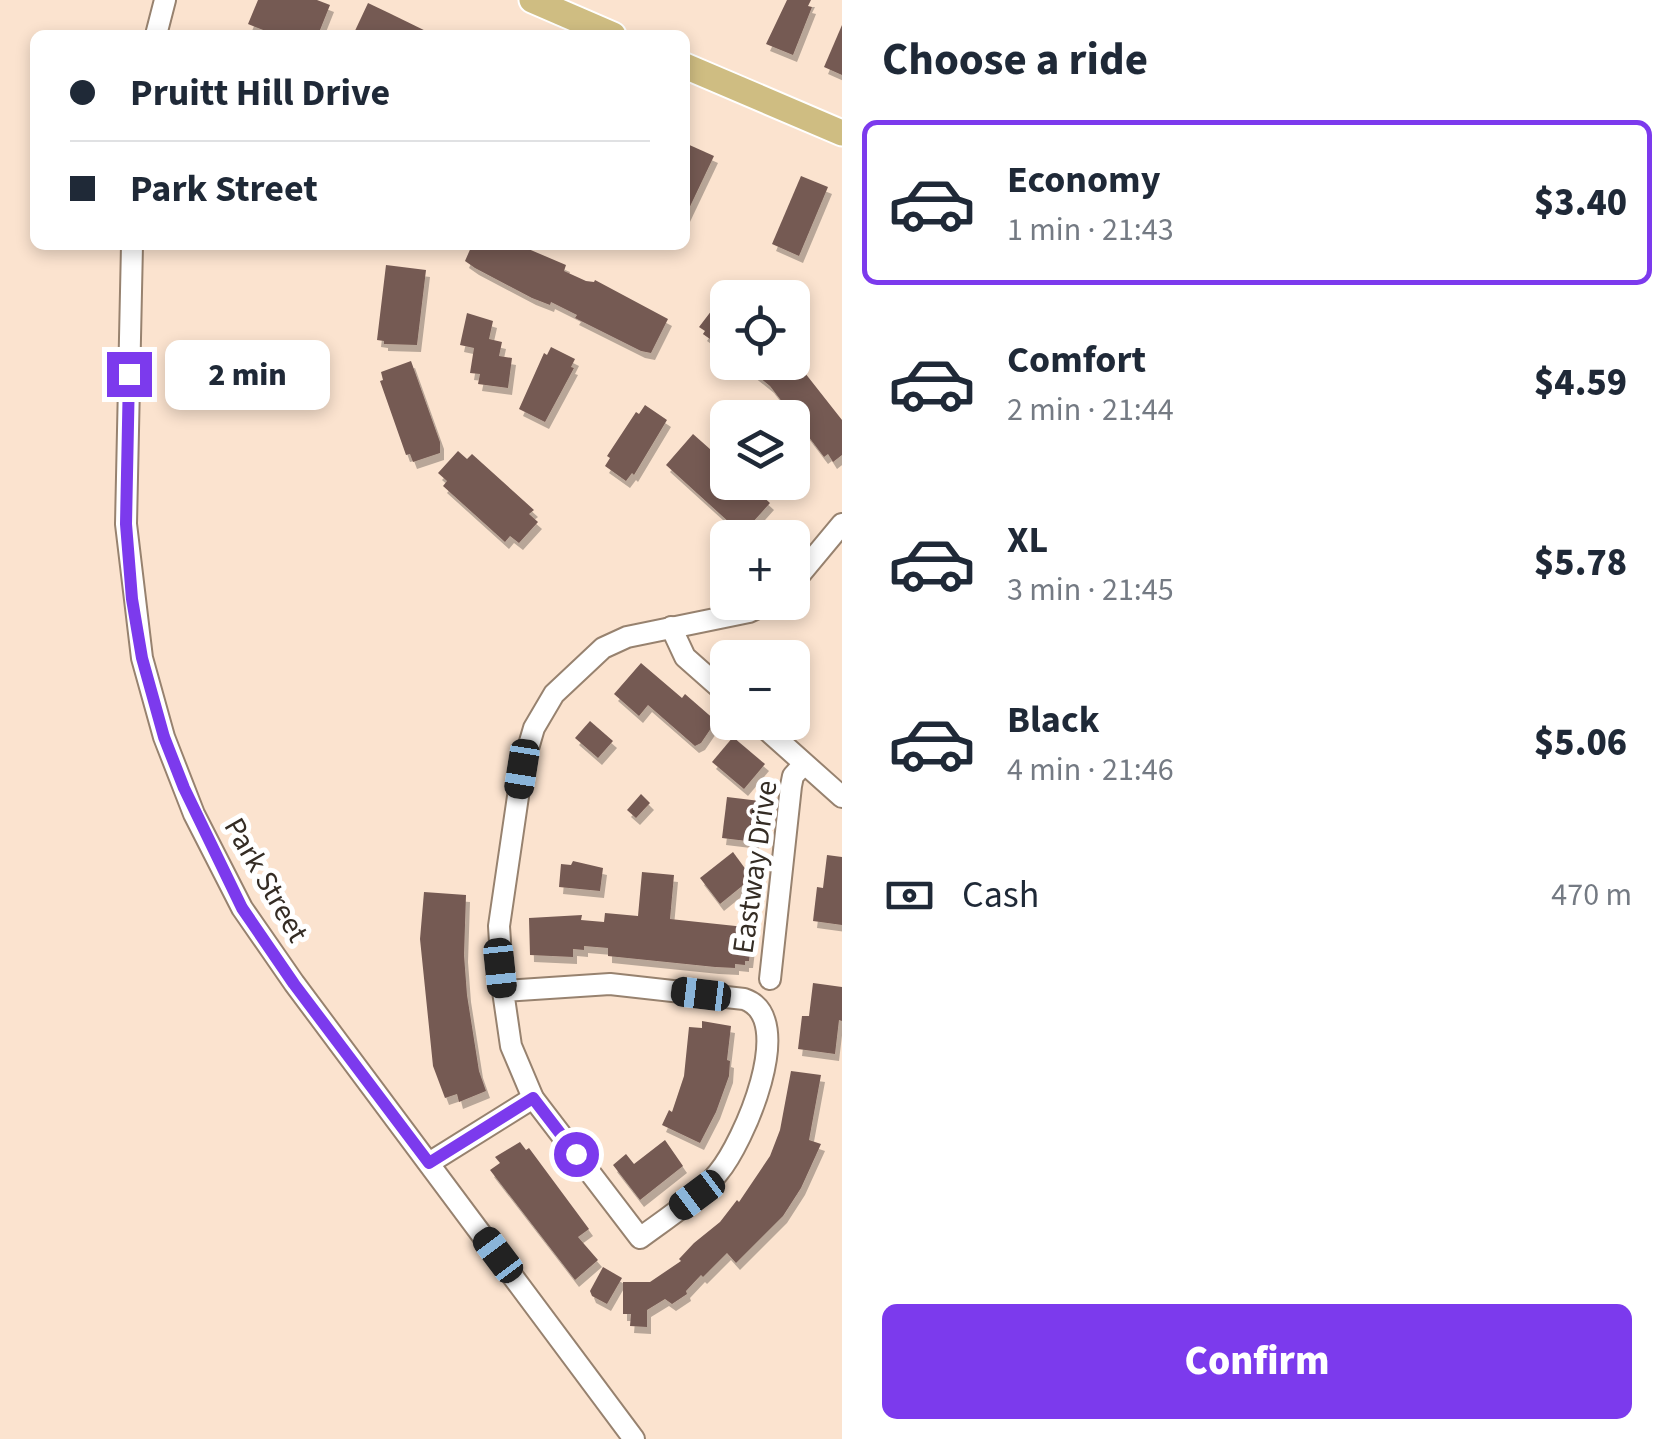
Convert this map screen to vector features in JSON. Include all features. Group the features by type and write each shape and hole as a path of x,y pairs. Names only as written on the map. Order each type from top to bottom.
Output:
{"main road":[{"path":"532,0 602,30"},
{"path":"690,68 842,134"}],"street":[{"path":"157,30 165,0"},
{"name":"Park Street","path":"132,250 126,524 142,658 164,737 194,814 242,908 294,984 634,1439"},
{"path":"810,562 842,524"},
{"path":"503,991 621,985 744,999 762,1013 766,1028 762,1073 752,1114 740,1139 708,1184 640,1238 533,1098 511,1046 503,991 498,946 502,903 522,769 534,728 554,694 604,648 627,637 710,619"},
{"path":"671,626 685,656 710,679"},
{"path":"778,740 842,797"},
{"name":"Eastway Drive","path":"770,979 791,786 793,776 804,764"},
{"path":"429,1163 533,1098"}],"building":[{"path":"258,0 317,0 330,5 320,30 263,30 248,24"},
{"path":"787,0 811,0 808,6 812,7 793,55 766,44"},
{"path":"368,3 424,30 355,30"},
{"path":"842,25 842,75 824,67"},
{"path":"690,145 714,156 690,206"},
{"path":"801,176 828,187 799,256 772,244"},
{"path":"470,250 531,250 566,265 564,271 586,281 595,280 668,319 651,353 641,351 465,261"},
{"path":"386,265 426,270 417,345 384,344 377,340"},
{"path":"467,313 493,321 489,339 502,342 499,356 512,358 508,388 478,384 480,374 470,373 474,348 460,345"},
{"path":"710,313 710,339 699,327"},
{"path":"551,347 575,359 545,422 519,409 544,353 547,355"},
{"path":"411,361 440,442 440,453 413,462 410,454 406,455 380,381 381,372"},
{"path":"810,379 842,420 842,455 833,462 810,439 810,400 781,400 762,380"},
{"path":"645,405 667,420 634,475 626,481 605,466 610,458 607,456 636,412 639,414"},
{"path":"693,434 710,449 710,500 770,503 755,520 727,520 666,465"},
{"path":"458,451 467,459 472,454 534,510 529,514 538,522 519,543 510,536 505,542 443,486 447,481 438,473"},
{"path":"641,663 710,716 710,730 695,746 648,705 639,716 614,694"},
{"path":"590,721 613,741 598,758 575,738"},
{"path":"730,740 737,740 765,764 744,789 712,762"},
{"path":"641,794 650,803 636,818 627,810"},
{"path":"727,797 760,801 755,842 722,838"},
{"path":"733,852 752,878 720,904 700,878"},
{"path":"827,855 842,857 842,925 813,921 817,887 823,888"},
{"path":"573,861 603,868 600,891 559,887 561,864 571,865"},
{"path":"642,872 674,875 670,919 745,927 745,935 752,936 749,961 745,965 735,964 735,968 715,967 608,956 608,948 584,946 584,950 573,949 573,957 530,955 529,918 582,915 581,920 604,922 605,913 638,916"},
{"path":"424,892 466,895 467,995 486,1091 459,1102 457,1094 445,1098 433,1066 420,939"},
{"path":"813,983 842,987 842,1021 839,1020 835,1054 798,1049 802,1016 809,1016"},
{"path":"702,1021 731,1026 729,1076 700,1143 662,1125 669,1110 672,1112 684,1076 689,1027 702,1028"},
{"path":"791,1071 821,1075 809,1140 821,1144 801,1188 783,1216 736,1263 727,1253 701,1275 687,1294 672,1304 665,1299 647,1310 647,1327 630,1326 631,1314 623,1314 623,1282 650,1282 681,1261 694,1243 739,1202 770,1156 780,1130"},
{"path":"665,1140 683,1166 640,1200 613,1165 626,1154 634,1164"},
{"path":"520,1142 526,1150 529,1148 589,1229 578,1237 598,1260 575,1280 490,1170 500,1163 495,1157"},
{"path":"603,1267 622,1278 607,1304 590,1291"}],"route":[{"path":"129,374 126,524 142,658 164,737 194,814 242,908 294,984 429,1163 533,1098 576,1154"}]}
